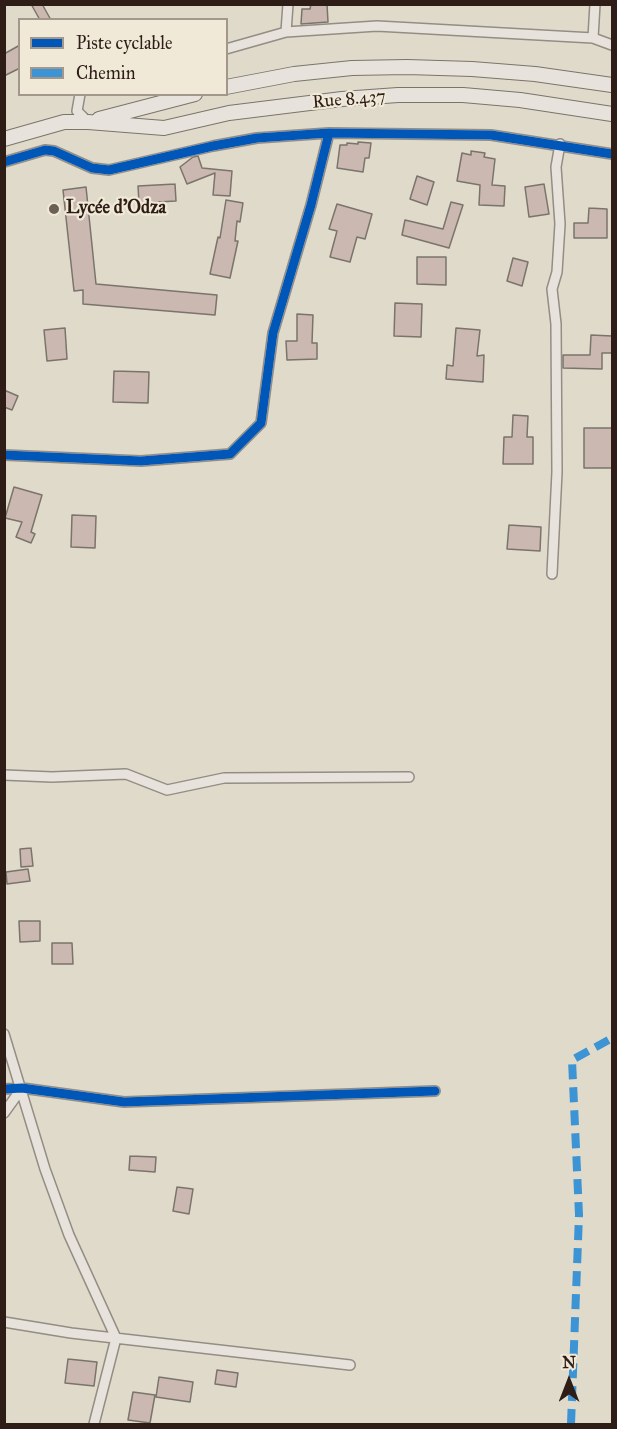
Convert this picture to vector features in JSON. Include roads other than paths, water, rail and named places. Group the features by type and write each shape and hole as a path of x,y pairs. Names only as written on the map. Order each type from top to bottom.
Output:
{"main road":[{"name":"Rue 8.437","path":"228,87 294,74 352,68 406,67 535,74 612,85"},
{"name":"Rue 8.437","path":"4,139 64,122 164,128 229,113 342,99 398,96 464,95 520,100 612,114"},
{"name":"Rue 8.437","path":"88,122 187,96"}],"street":[{"path":"286,32 288,4"},
{"path":"593,38 595,4"},
{"path":"228,48 286,32 377,26 488,30 593,38 612,45"},
{"path":"80,96 77,111 88,122"},
{"path":"4,455 141,461 230,454 261,423 273,333 311,205 329,133"},
{"path":"4,162 45,150 54,151 92,168 109,170 257,138 329,133 491,135 560,144 612,154"},
{"path":"552,574 557,461 556,324 552,289 557,272 560,224 556,167 560,144"},
{"path":"4,775 52,777 126,774 167,790 224,778 409,777"},
{"path":"4,1034 45,1169 65,1224 116,1338 94,1425"},
{"path":"4,1113 22,1088"},
{"path":"4,1089 22,1088 124,1102 435,1091"},
{"path":"4,1322 116,1338 350,1365"}],"place":[{"name":"Lycée d'Odza","path":"54,209"}]}
